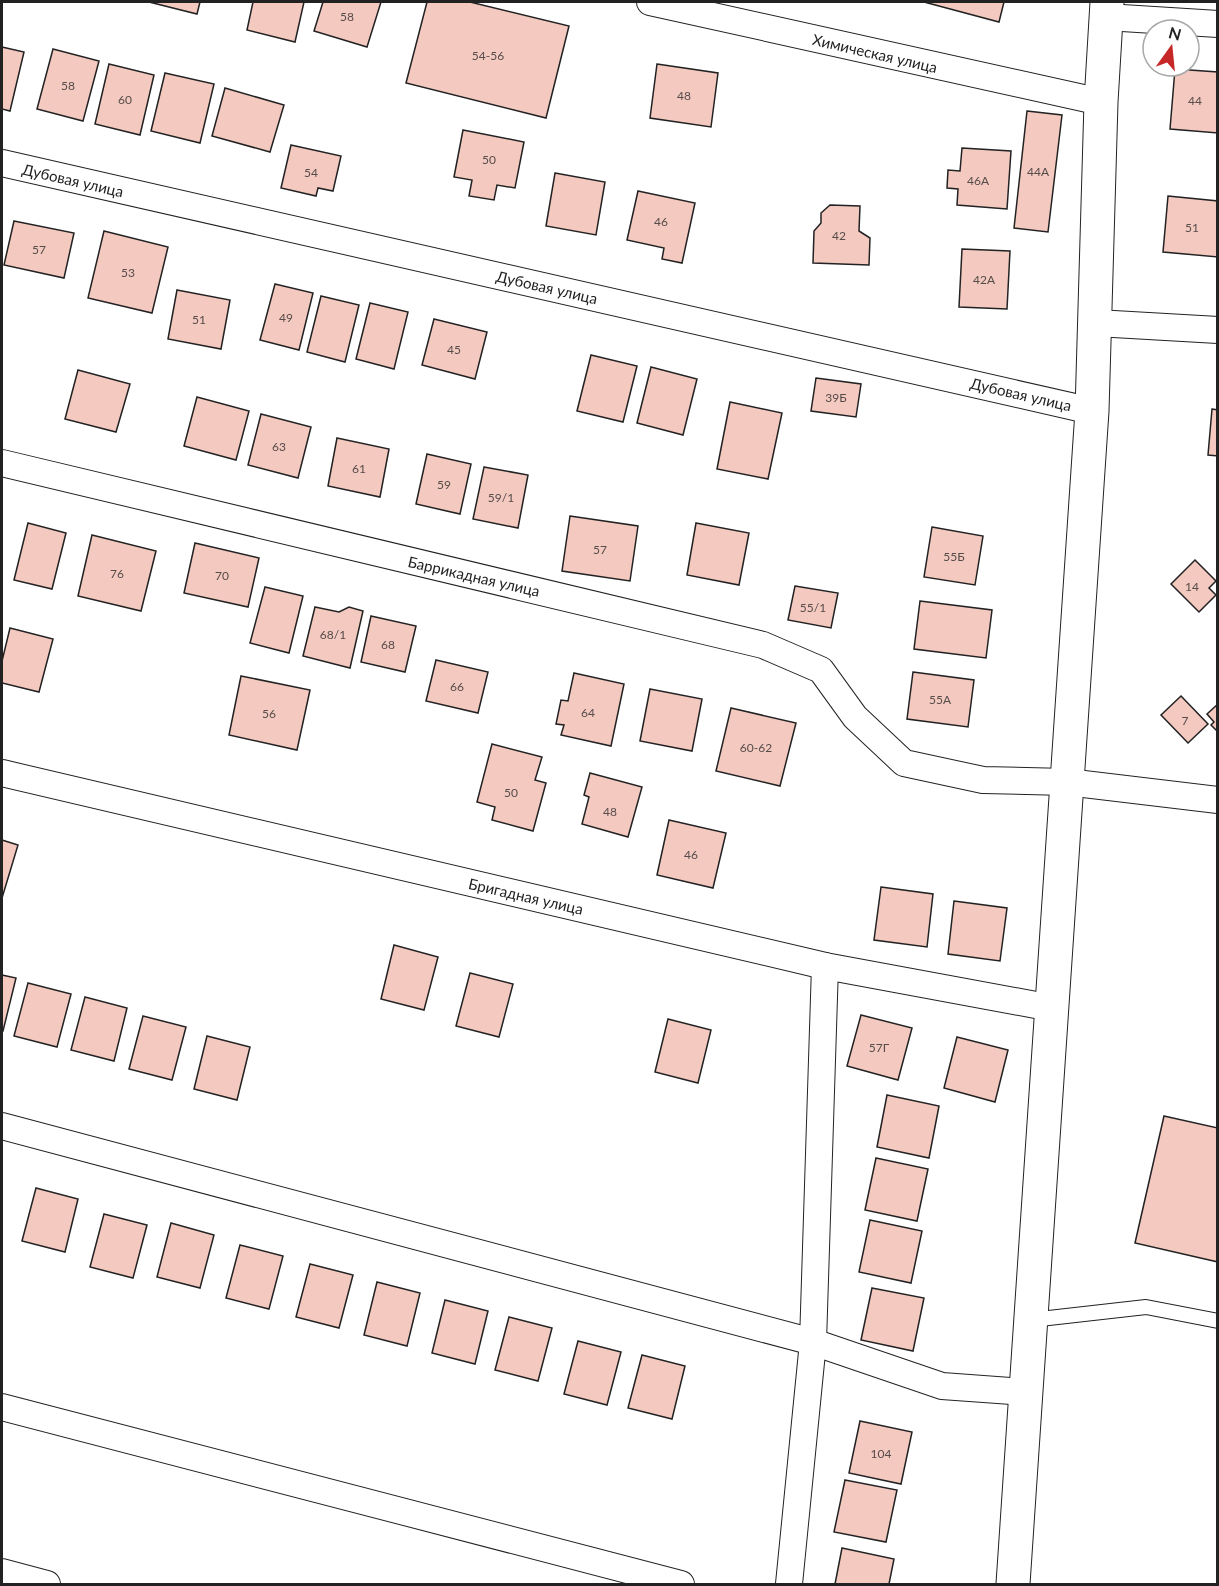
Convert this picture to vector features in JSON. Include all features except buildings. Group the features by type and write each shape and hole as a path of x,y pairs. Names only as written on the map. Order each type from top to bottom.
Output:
{"street":[{"name":"Химическая улица","path":"650,2 1101,102"},
{"path":"1013,1584 1092,411 1101,102 1107,9 1218,24"},
{"name":"Дубовая улица","path":"2,164 1092,411"},
{"path":"1096,323 1218,330"},
{"name":"Баррикадная улица","path":"2,463 763,645 821,670 855,717 904,764 983,780 1067,782"},
{"name":"Бригадная улица","path":"2,773 825,966 1052,1008"},
{"path":"1067,782 1218,800"},
{"path":"789,1584 813,1342 825,966"},
{"path":"2,1126 813,1342 942,1386 1026,1392"},
{"path":"2,1407 681,1584"},
{"path":"2,1572 47,1584"}],"lane":[{"path":"1031,1320 1146,1307 1218,1321"}]}
